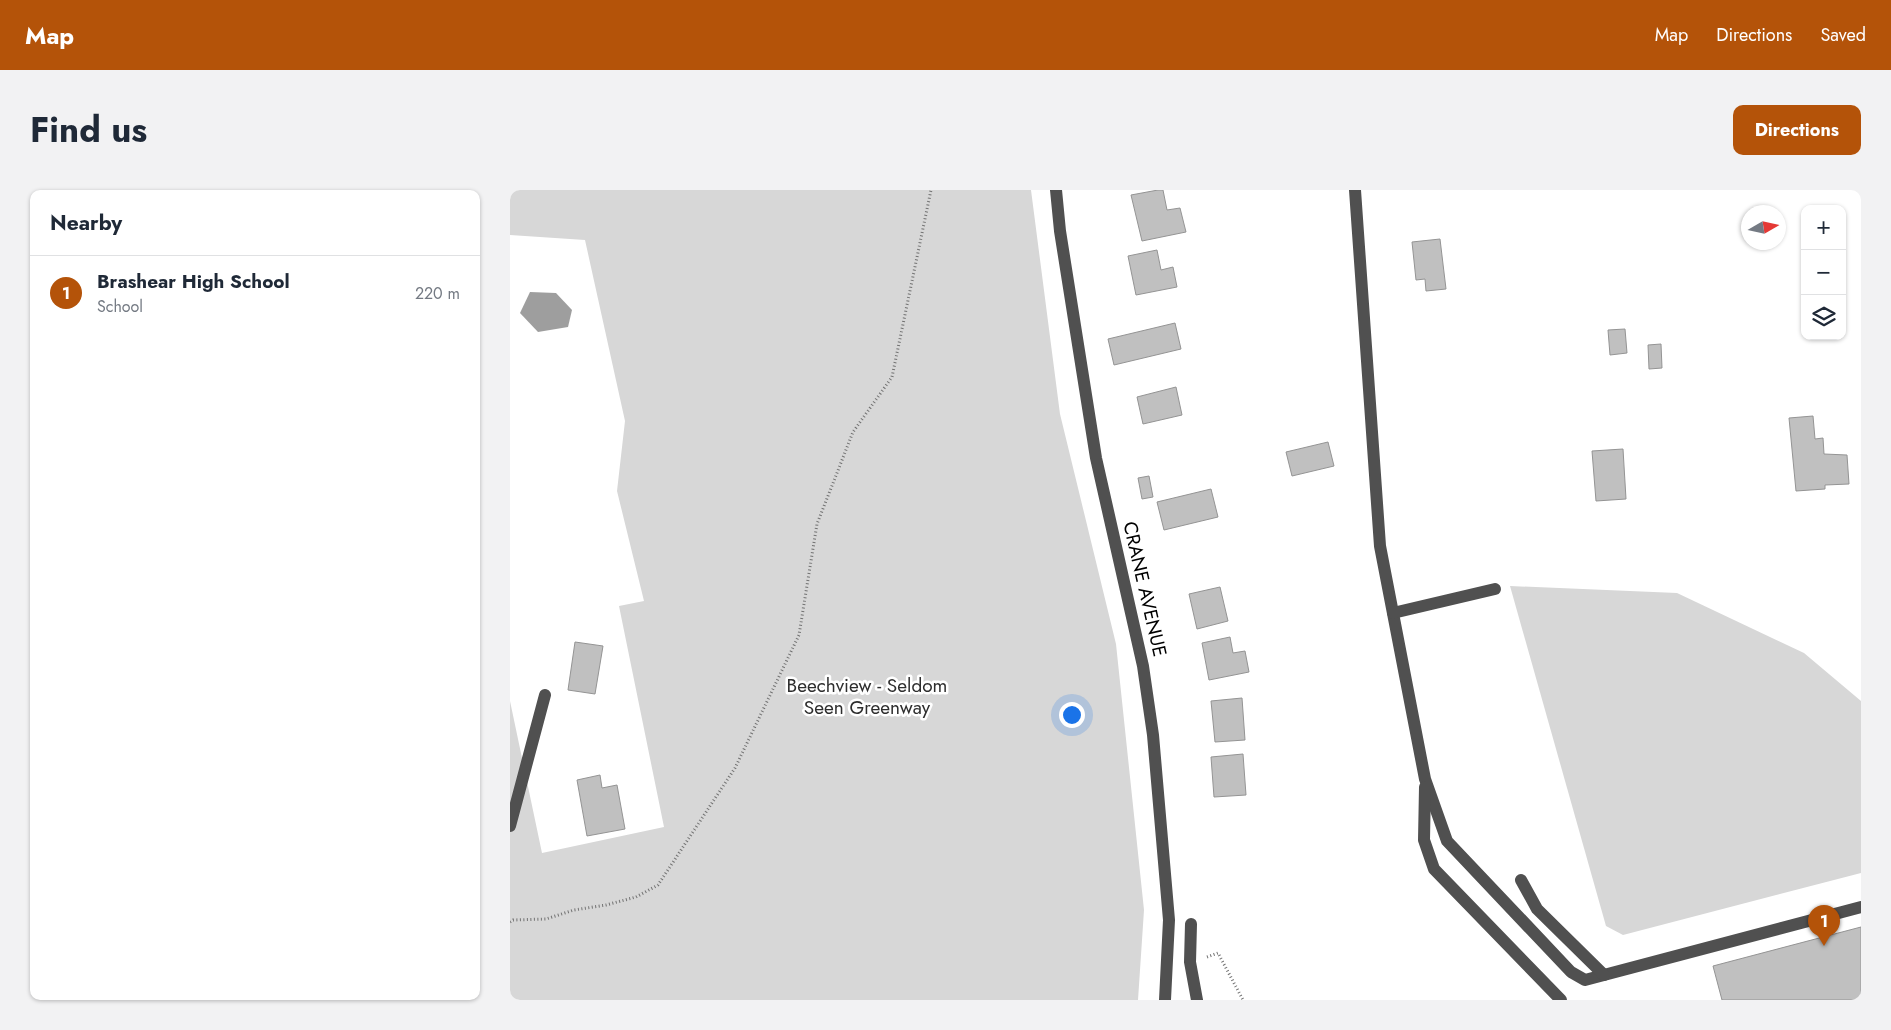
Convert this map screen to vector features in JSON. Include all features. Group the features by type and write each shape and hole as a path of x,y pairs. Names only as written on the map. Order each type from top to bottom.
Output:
{"street":[{"name":"CRANE AVENUE","path":"1056,190 1060,231 1096,458 1143,666 1153,735 1169,920 1165,1000"},
{"path":"1355,190 1380,546 1425,779 1447,841 1571,972 1586,980 1861,907"},
{"path":"1393,613 1495,589"},
{"path":"510,826 545,696"},
{"path":"1425,779 1424,840 1434,869 1561,1000"},
{"path":"1521,880 1537,908 1604,975"},
{"path":"1191,924 1190,962 1197,1000"}],"path":[{"path":"510,922 513,920 546,919 574,910 606,905 636,897 658,885 735,768 799,635 817,524 853,432 892,377 931,190"},
{"path":"1190,962 1218,953 1243,1000"}],"green space":[{"name":"Beechview - Seldom Seen Greenway","path":"510,190 1031,190 1060,414 1116,644 1144,910 1138,1000 510,1000 510,701 542,853 664,827 619,606 644,601 617,491 625,421 585,240 510,235"},
{"path":"1510,586 1677,593 1804,653 1861,701 1861,873 1623,935 1606,926"}],"shaded area":[{"path":"530,292 556,293 572,310 568,327 538,332 520,313"}],"building":[{"path":"1163,190 1167,210 1180,208 1186,232 1142,241 1131,195"},
{"path":"1440,239 1446,289 1426,291 1425,279 1416,280 1412,242"},
{"path":"1157,250 1161,270 1173,267 1177,287 1136,295 1128,256"},
{"path":"1175,323 1181,349 1114,365 1108,339"},
{"path":"1625,329 1627,353 1610,355 1608,330"},
{"path":"1661,344 1662,368 1649,369 1648,345"},
{"path":"1176,387 1182,415 1143,424 1137,397"},
{"path":"1813,416 1815,439 1823,438 1824,454 1847,455 1849,484 1825,485 1825,489 1796,491 1789,418"},
{"path":"1328,442 1334,466 1292,476 1286,452"},
{"path":"1623,449 1626,499 1596,501 1592,451"},
{"path":"1149,476 1153,497 1142,499 1138,478"},
{"path":"1211,489 1218,517 1164,530 1157,502"},
{"path":"1220,587 1228,621 1197,629 1189,594"},
{"path":"1230,637 1233,653 1245,651 1249,672 1209,680 1202,643"},
{"path":"575,642 603,646 595,694 568,690"},
{"path":"1242,698 1245,740 1215,742 1211,701"},
{"path":"1243,754 1246,795 1214,797 1211,757"},
{"path":"600,775 602,788 617,785 625,829 587,836 577,780"},
{"path":"1861,927 1861,1000 1722,1000 1713,966"}],"place":[{"name":"Brashear High School","path":"1824,946"}]}
